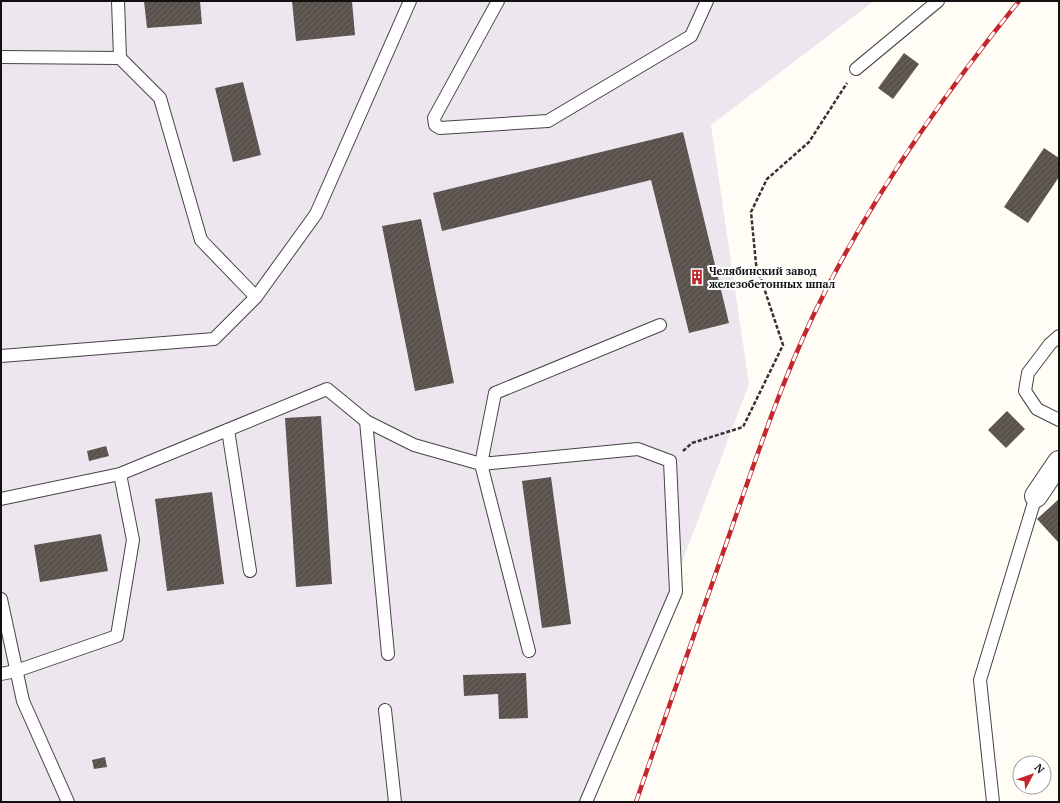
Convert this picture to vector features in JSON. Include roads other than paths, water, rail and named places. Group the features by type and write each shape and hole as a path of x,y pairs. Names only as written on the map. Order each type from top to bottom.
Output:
{"street":[{"path":"1036,496 1059,462"}],"lane":[{"path":"118,1 120,58 160,98 201,240 256,297"},
{"path":"1,356 214,339 256,297 316,214 410,1"},
{"path":"498,1 434,118 435,125 440,128 548,122 691,36 707,1"},
{"path":"856,69 938,1"},
{"path":"1,57 120,58"},
{"path":"529,651 481,464 495,393 660,325"},
{"path":"1059,336 1050,344 1028,373 1025,391 1037,409 1059,420"},
{"path":"1,499 120,474 327,389 366,421 414,445 481,464 638,449 670,461 676,592 586,802"},
{"path":"366,421 388,654"},
{"path":"228,430 250,571"},
{"path":"1,674 117,636 133,540 120,474"},
{"path":"993,802 980,680 1036,496"},
{"path":"1,599 23,701 68,802"},
{"path":"385,710 395,802"}],"railway":[{"path":"636,802 769,422 813,316 857,233 907,153 933,114 1019,1"}],"place":[{"name":"Челябинский завод железобетонных шпал","path":"697,277"}]}
